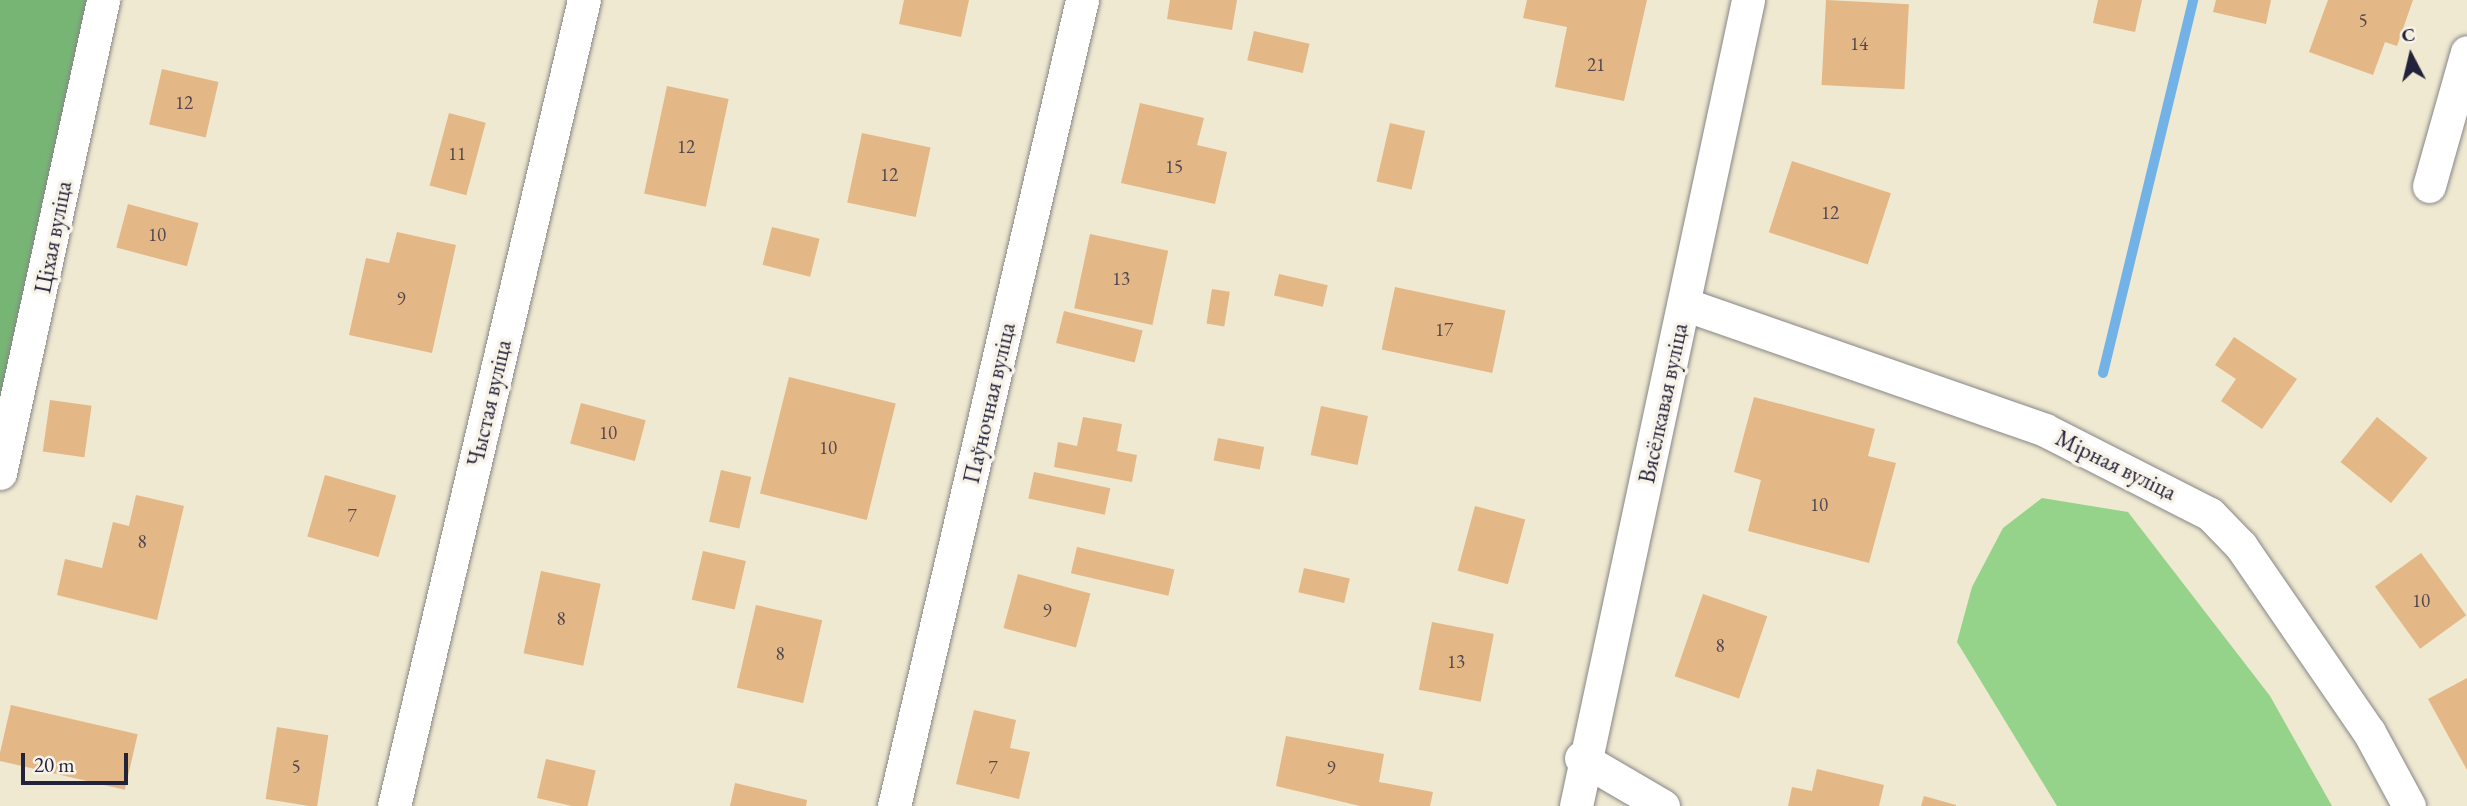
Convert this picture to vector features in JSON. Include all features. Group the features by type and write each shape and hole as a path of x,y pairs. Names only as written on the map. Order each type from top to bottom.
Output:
{"street":[{"name":"Ціхая вуліца","path":"0,473 103,0"},
{"name":"Чыстая вуліца","path":"394,806 584,0"},
{"name":"Паўночная вуліца","path":"894,806 1082,0"},
{"name":"Вясёлкавая вуліца","path":"1576,806 1581,758 1684,304 1748,0"},
{"path":"2429,186 2467,51"},
{"name":"Мірная вуліца","path":"1684,304 2045,430 2210,514 2241,546 2369,732 2409,806"},
{"path":"1581,758 1663,806"}],"green space":[{"path":"0,0 95,0 0,423"},
{"path":"2042,498 2128,512 2270,696 2332,806 2057,806 1957,642 1972,587 2003,528"}],"building":[{"path":"904,0 969,0 961,37 899,24"},
{"path":"1170,0 1237,0 1232,30 1167,19"},
{"path":"1527,0 1647,0 1624,101 1555,87 1567,27 1523,18"},
{"path":"1826,0 1909,4 1904,89 1822,85"},
{"path":"2098,0 2142,0 2135,32 2093,23"},
{"path":"2216,0 2271,0 2266,24 2213,12"},
{"path":"2328,0 2413,0 2397,46 2385,42 2373,75 2309,52"},
{"path":"1254,31 1310,44 1303,73 1247,60"},
{"path":"162,69 219,82 206,138 149,125"},
{"path":"667,86 729,99 706,207 644,194"},
{"path":"1140,103 1204,118 1197,145 1227,152 1215,204 1121,183"},
{"path":"449,113 486,123 466,195 430,185"},
{"path":"1390,123 1425,131 1412,190 1377,181"},
{"path":"862,133 930,148 916,217 847,202"},
{"path":"1792,161 1891,193 1868,264 1769,232"},
{"path":"128,204 199,223 187,266 116,247"},
{"path":"772,227 820,239 810,277 763,265"},
{"path":"397,232 456,245 432,353 349,335 366,258 389,263"},
{"path":"1090,234 1168,251 1152,325 1074,308"},
{"path":"1279,274 1328,285 1323,307 1274,295"},
{"path":"1395,287 1506,310 1492,373 1382,350"},
{"path":"1212,289 1230,292 1224,326 1207,324"},
{"path":"1064,311 1143,331 1135,363 1056,343"},
{"path":"2234,337 2297,379 2262,429 2221,401 2236,379 2215,365"},
{"path":"789,377 896,404 867,520 760,493"},
{"path":"1754,397 1875,429 1868,456 1896,463 1869,563 1748,531 1761,480 1734,472"},
{"path":"50,400 92,406 84,457 43,451"},
{"path":"581,403 646,420 635,461 570,444"},
{"path":"1321,406 1368,416 1358,465 1311,455"},
{"path":"1083,417 1122,424 1117,451 1137,455 1132,482 1054,467 1058,442 1077,446"},
{"path":"2377,417 2428,458 2391,503 2340,462"},
{"path":"1218,438 1264,447 1260,470 1214,461"},
{"path":"721,470 751,477 739,529 709,522"},
{"path":"1034,472 1110,488 1105,515 1028,498"},
{"path":"325,475 396,495 378,557 307,537"},
{"path":"136,495 184,506 157,620 57,595 65,559 102,568 113,522 129,526"},
{"path":"1475,506 1525,519 1508,584 1458,571"},
{"path":"1077,547 1174,569 1168,596 1071,573"},
{"path":"703,551 746,561 735,610 692,600"},
{"path":"2421,553 2466,615 2420,649 2375,587"},
{"path":"1304,568 1350,579 1344,603 1298,592"},
{"path":"541,571 601,584 583,666 524,653"},
{"path":"1018,574 1090,593 1076,648 1004,628"},
{"path":"1703,594 1767,616 1739,698 1675,676"},
{"path":"756,605 822,620 803,703 737,688"},
{"path":"1432,622 1494,634 1481,702 1419,690"},
{"path":"2467,678 2467,770 2428,699"},
{"path":"11,705 138,734 125,790 0,761"},
{"path":"974,710 1016,720 1010,748 1030,752 1019,799 956,784"},
{"path":"277,727 328,735 317,806 266,799"},
{"path":"1286,736 1384,754 1379,782 1433,792 1430,806 1360,806 1276,786"},
{"path":"546,759 596,770 587,806 572,806 537,798"},
{"path":"1817,769 1884,785 1879,806 1788,806 1792,787 1812,791"},
{"path":"735,783 807,800 806,806 730,806"},
{"path":"1924,796 1956,805 1956,806 1921,806"}],"waterway":[{"path":"2103,373 2193,0"}]}
